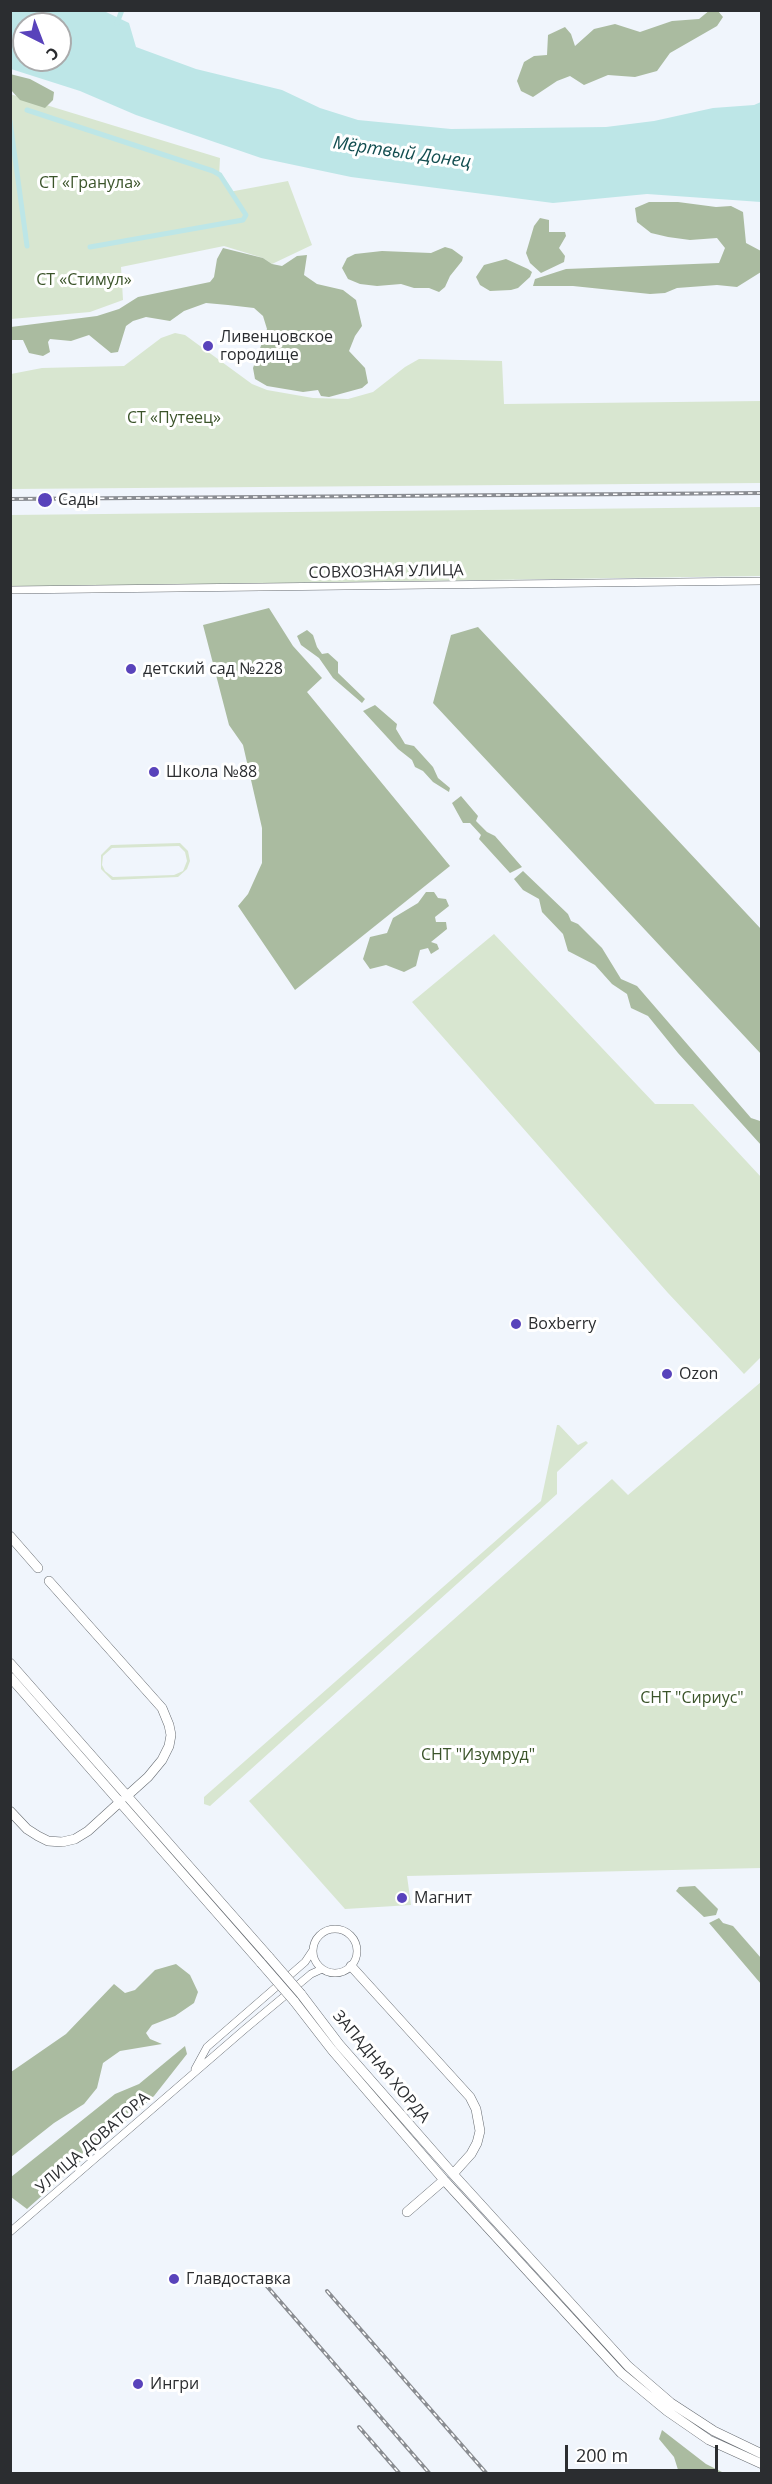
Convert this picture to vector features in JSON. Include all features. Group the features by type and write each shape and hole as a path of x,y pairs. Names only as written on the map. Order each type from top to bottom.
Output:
{"highway":[{"path":"10,1536 38,1568"},
{"path":"10,1811 27,1830 48,1841 62,1842 75,1839 148,1777 162,1760 169,1746 171,1735 162,1708 49,1581"},
{"name":"ЗАПАДНАЯ ХОРДА","path":"10,1663 298,1998 627,2366 672,2403 714,2431 762,2454"},
{"name":"ЗАПАДНАЯ ХОРДА","path":"10,1677 125,1798"},
{"path":"351,1966 470,2097 476,2109 480,2131 477,2143 471,2154 453,2174"},
{"name":"ЗАПАДНАЯ ХОРДА","path":"298,1998 332,2050 444,2180 629,2380 667,2411 709,2439 762,2464"},
{"path":"407,2212 444,2180"}],"street":[{"name":"СОВХОЗНАЯ УЛИЦА","path":"10,590 762,581"},
{"path":"333,1929 341,1930 351,1936 356,1946 356,1957 351,1966 339,1973 330,1973 322,1969 316,1963 313,1950 317,1938 333,1929"},
{"name":"УЛИЦА ДОВАТОРА","path":"193,2074 207,2047 304,1962 313,1950"},
{"name":"УЛИЦА ДОВАТОРА","path":"10,2232 311,1974 322,1969"}],"green space":[{"path":"10,94 220,158 219,177 229,192 288,181 312,245 272,264 263,258 224,246 121,267 123,300 90,312 11,319"},
{"name":"СТ «Путеец»","path":"175,333 185,335 252,384 267,390 313,398 348,399 373,392 419,359 502,361 504,404 761,401 761,483 11,489 11,374 42,368 124,366 161,338"},
{"path":"761,507 761,576 11,587 10,515"},
{"path":"180,843 188,851 190,861 187,869 178,877 112,880 101,869 101,855 111,845","holes":["179,846 185,852 187,861 183,871 174,875 113,877 105,871 102,865 103,856 112,848"]},
{"path":"494,934 655,1104 693,1104 761,1177 761,1357 744,1374 668,1293 412,1002"},
{"name":"СНТ \"Изумруд\"","path":"761,1382 761,1868 407,1876 411,1905 345,1909 249,1801 612,1479 628,1495"},
{"path":"557,1425 578,1445 586,1441 588,1443 557,1472 557,1494 210,1806 204,1804 204,1797 541,1501"}],"shaded area":[{"path":"710,10 718,11 723,17 717,26 670,53 657,71 635,77 608,75 584,85 570,76 557,81 533,97 521,91 517,81 524,62 534,56 547,55 548,35 565,27 571,34 575,46 594,29 615,24 640,32 672,21 699,19"},
{"path":"10,74 30,79 54,92 53,100 45,108 20,100 11,90"},
{"path":"649,202 731,206 743,212 746,243 761,251 761,272 737,287 717,285 677,288 665,293 650,294 573,286 533,286 535,279 566,269 719,263 725,248 717,238 690,240 668,237 651,233 637,222 635,208"},
{"path":"540,218 549,220 549,232 565,232 566,236 559,248 565,256 564,262 541,273 530,263 526,253 534,226"},
{"path":"445,247 463,257 445,287 439,292 429,288 414,288 401,284 377,286 360,284 348,279 342,268 347,258 355,254 382,251 431,253"},
{"path":"223,248 263,258 272,264 282,266 297,256 307,255 304,275 317,284 343,290 356,300 362,326 349,351 365,368 368,383 362,388 329,397 321,396 318,390 303,392 267,386 255,379 253,368 267,329 263,316 254,308 206,303 184,311 170,321 146,317 133,321 126,326 118,352 111,353 89,335 71,341 50,339 48,342 50,352 43,356 29,353 23,340 11,340 11,327 97,316 119,309 138,297 210,282 214,277 217,259"},
{"path":"506,259 532,272 530,277 518,288 511,290 490,291 480,285 476,277 484,265"},
{"path":"269,608 293,646 322,678 307,692 450,866 295,990 238,906 248,894 262,863 262,828 243,745 229,725 203,625"},
{"path":"478,627 761,929 761,1054 433,703 451,635"},
{"path":"307,630 313,635 322,654 328,653 338,662 338,673 365,699 362,703 333,678 319,658 301,645 297,636"},
{"path":"375,705 397,724 396,729 405,744 414,746 433,767 438,778 450,788 449,792 415,767 412,760 398,749 363,711"},
{"path":"461,796 478,816 476,821 487,832 495,836 522,867 510,873 479,839 481,835 470,823 463,823 452,803"},
{"path":"523,871 568,914 571,921 578,924 602,948 621,979 637,986 751,1118 760,1121 761,1145 678,1053 648,1016 631,1008 627,994 612,984 595,965 568,951 563,934 542,912 539,899 523,890 514,879"},
{"path":"426,892 434,892 438,898 446,899 449,906 435,917 436,922 446,922 447,929 431,942 437,944 439,949 431,954 428,948 420,950 416,966 404,972 386,965 370,969 363,959 370,937 387,933 393,918 418,903"},
{"path":"695,1886 718,1909 716,1915 704,1917 676,1891 679,1887"},
{"path":"719,1918 723,1923 733,1926 761,1958 761,1984 709,1923"},
{"path":"176,1964 190,1975 198,1992 194,2003 175,2016 152,2025 146,2033 150,2039 162,2044 120,2051 103,2063 97,2088 84,2104 54,2123 11,2157 11,2072 66,2034 114,1984 125,1993 135,1990 155,1970"},
{"path":"185,2046 187,2054 154,2096 27,2209 11,2197 11,2177 115,2094 139,2084"},
{"path":"662,2430 706,2464 724,2473 679,2473 674,2457 659,2439"}],"water":[{"name":"Мёртвый Донец","path":"11,11 104,11 129,23 136,47 196,69 282,90 320,108 358,120 451,129 606,127 654,121 713,108 754,105 761,102 761,202 647,194 553,203 351,177 261,158 136,115 80,91 20,72 72,72 72,12 12,12 11,69"}],"waterway":[{"path":"117,23 122,10"},
{"path":"27,110 213,171 220,175 246,215 243,220 90,247"},
{"path":"10,121 27,246"}],"railway":[{"path":"10,499 762,493"},
{"path":"265,2284 430,2474"},
{"path":"327,2291 487,2474"},
{"path":"359,2427 400,2474"}],"place":[{"name":"Ливенцовское городище","path":"208,346"},
{"name":"Сады","path":"45,500"},
{"name":"детский сад №228","path":"131,669"},
{"name":"Школа №88","path":"154,772"},
{"name":"Boxberry","path":"516,1324"},
{"name":"Ozon","path":"667,1374"},
{"name":"Магнит","path":"402,1898"},
{"name":"Главдоставка","path":"174,2279"},
{"name":"Ингри","path":"138,2384"}],"park label":[{"name":"СТ «Гранула»","path":"90,183"},
{"name":"СТ «Стимул»","path":"84,280"},
{"name":"СНТ \"Сириус\"","path":"692,1698"}]}
